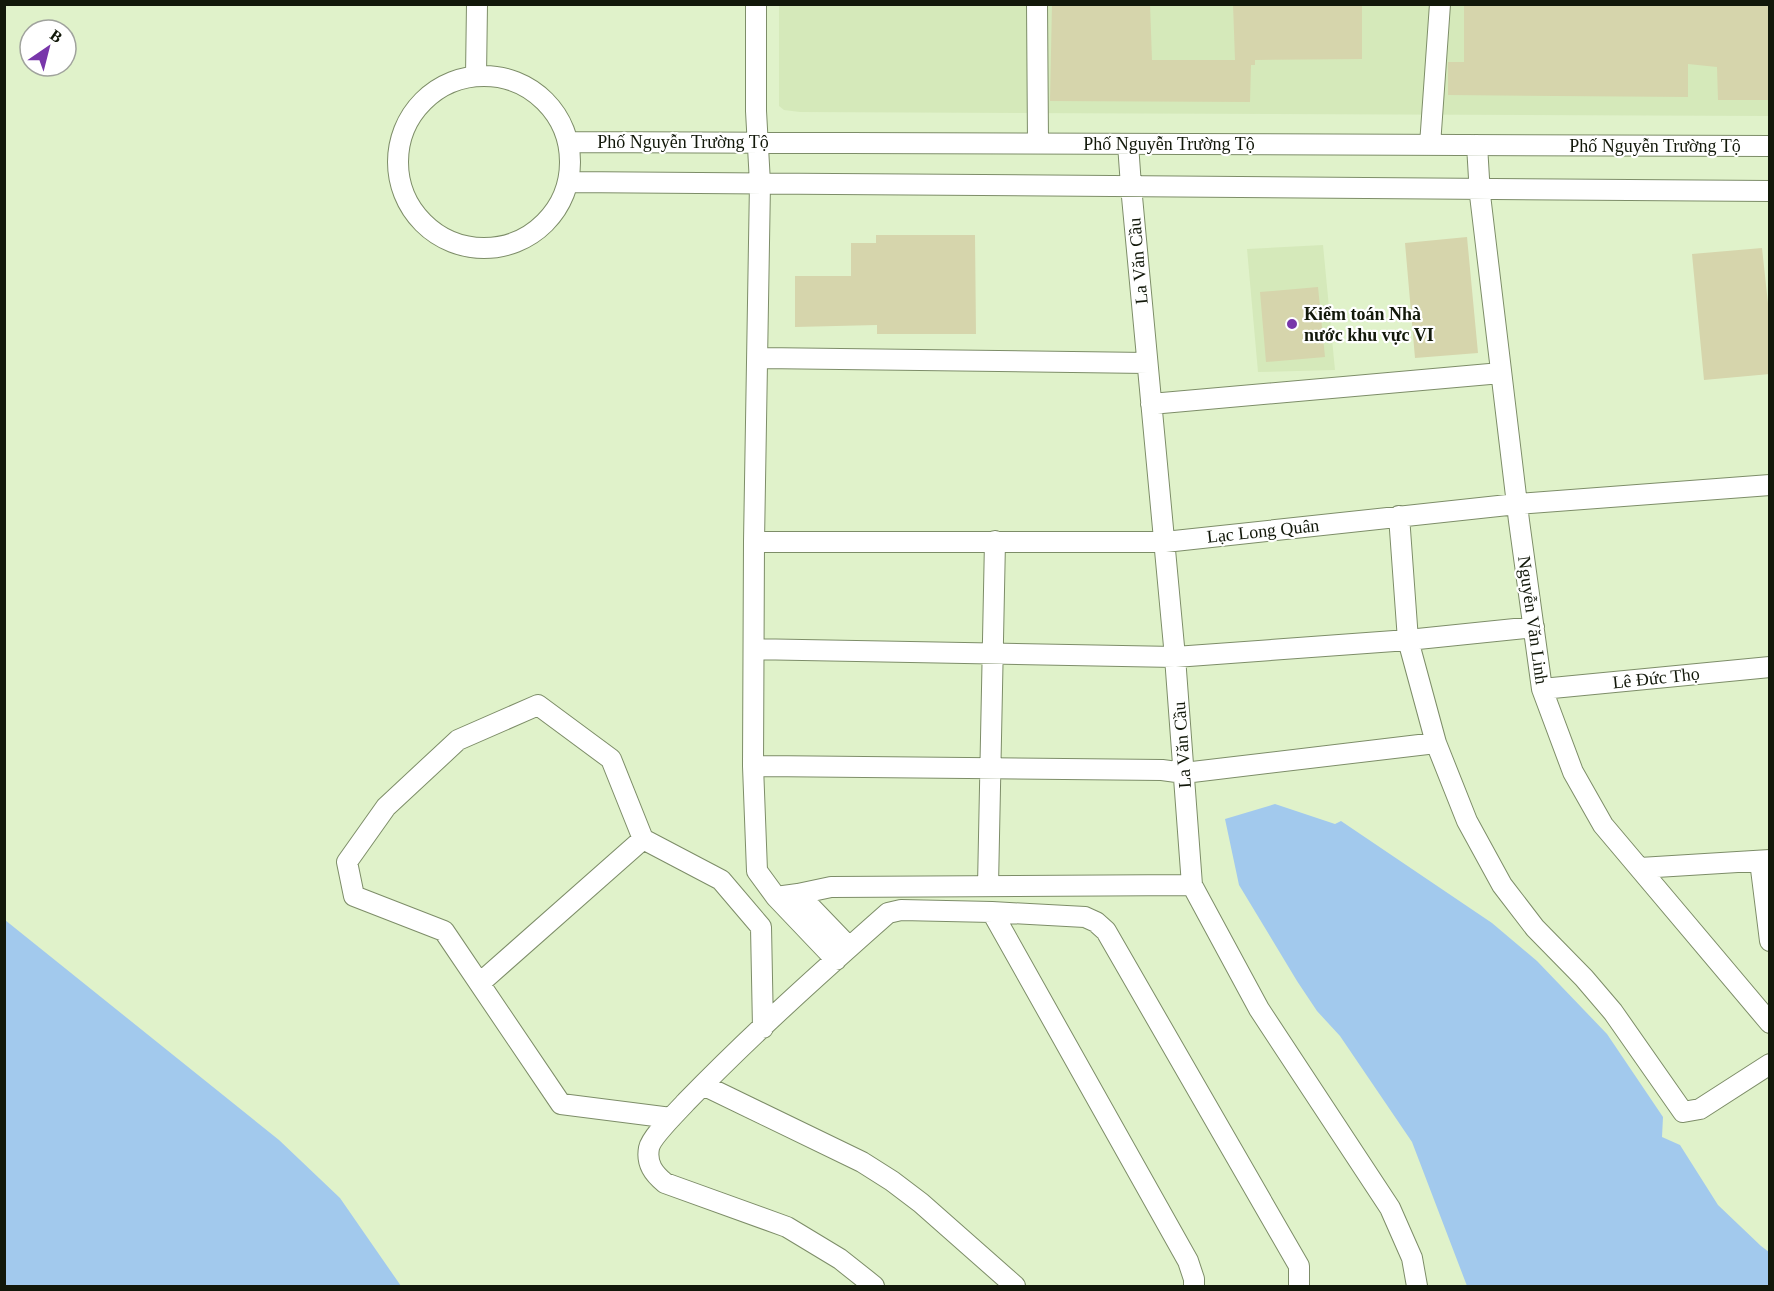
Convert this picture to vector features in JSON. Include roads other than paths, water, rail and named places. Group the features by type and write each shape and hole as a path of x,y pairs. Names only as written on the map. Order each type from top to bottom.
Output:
{"street":[{"path":"476,76 477,4"},
{"path":"756,4 760,183 753,766 757,871 776,897 842,953"},
{"path":"1037,4 1038,143"},
{"path":"1430,145 1440,4"},
{"path":"476,76 501,77 524,85 544,100 559,119 568,142 571,162 569,182 558,209 538,230 512,244 483,249 454,244 429,230 409,207 398,180 397,151 406,123 423,99 447,83 476,76"},
{"name":"Phố Nguyễn Trường Tộ","path":"568,142 1770,146"},
{"name":"La Văn Cầu","path":"1128,144 1175,657 1192,885 1259,1009 1390,1208 1412,1258 1417,1287"},
{"name":"Nguyễn Văn Linh","path":"1476,145 1479,189 1501,373 1542,689 1573,772 1603,825 1770,1023"},
{"path":"569,182 1770,191"},
{"path":"758,358 1147,363"},
{"path":"1151,404 1501,373"},
{"name":"Lạc Long Quân","path":"754,542 1164,542 1517,504 1770,485"},
{"path":"1399,516 1408,640 1436,742 1467,821 1502,885 1535,928 1614,1012 1683,1112 1700,1109 1770,1064"},
{"path":"988,886 994,541"},
{"path":"754,649 1175,657 1408,640 1533,627"},
{"name":"Lê Đức Thọ","path":"1542,689 1770,667"},
{"path":"671,1118 561,1104 444,931 354,896 346,862 386,807 458,740 538,705 611,759 643,839 721,880 761,927 763,1028"},
{"path":"753,766 1162,770 1184,773 1436,742"},
{"path":"480,983 643,839"},
{"path":"1640,868 1765,860 1770,941"},
{"path":"776,897 831,887 1192,885"},
{"path":"798,894 842,953"},
{"path":"874,1287 840,1258 786,1227 665,1183 654,1174 648,1161 649,1146 671,1118 703,1085 842,953 888,913 901,910 1085,917 1096,921 1106,931 1299,1266 1299,1287"},
{"path":"992,912 1188,1261 1194,1287"},
{"path":"703,1085 862,1162 892,1181 921,1203 1015,1287"}],"water":[{"path":"1275,804 1335,824 1341,821 1492,923 1537,961 1607,1034 1663,1117 1662,1137 1680,1145 1718,1205 1769,1252 1769,1286 1467,1286 1412,1142 1340,1036 1317,1011 1239,885 1225,819"},
{"path":"5,920 279,1140 340,1198 401,1286 5,1286"}],"place":[{"name":"Kiểm toán Nhà nước khu vực VI","path":"1292,324"}]}
